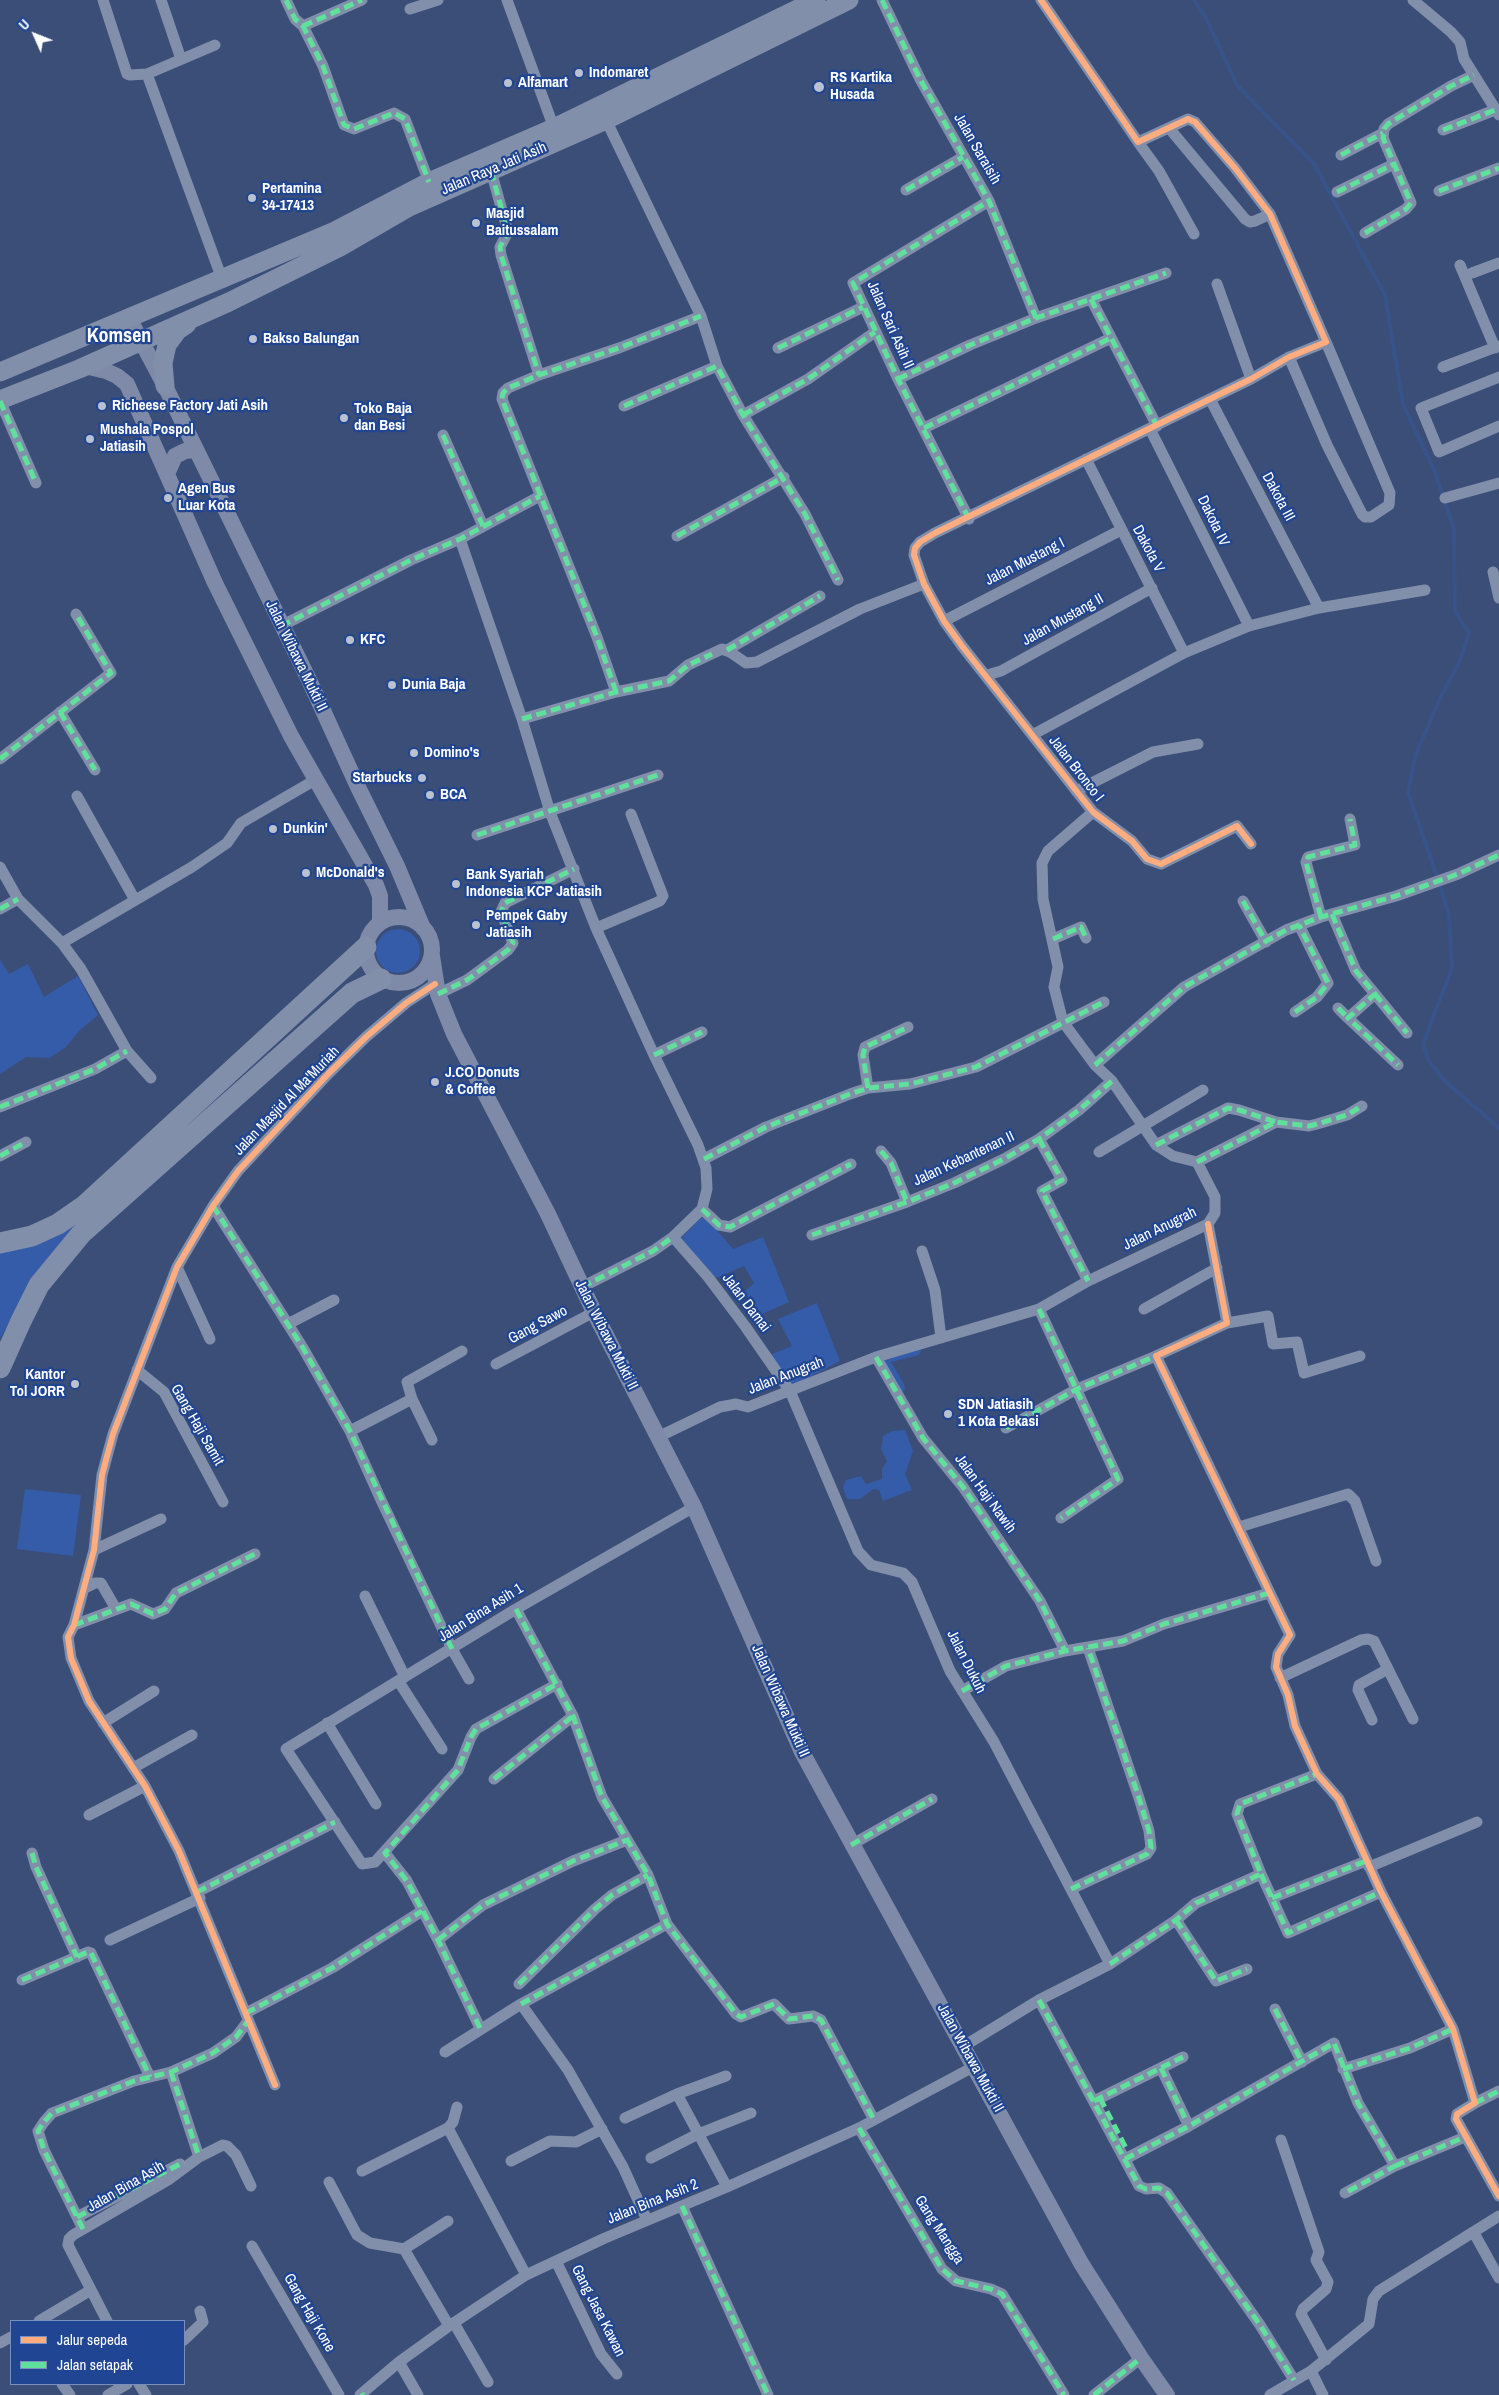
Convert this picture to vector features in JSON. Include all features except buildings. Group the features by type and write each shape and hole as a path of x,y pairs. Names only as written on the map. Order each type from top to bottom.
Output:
{"highway":[{"path":"0,1243 32,1236 58,1224 84,1206 366,947"},
{"path":"0,1368 39,1285 81,1234 352,993 381,979"}],"main road":[{"name":"Jalan Raya Jati Asih","path":"0,372 335,231 429,182 554,128 816,0"},
{"name":"Jalan Raya Jati Asih","path":"0,400 79,369 106,355 204,312 340,247 409,207 606,120 849,0"},
{"path":"165,386 163,363 168,344 178,330 204,312"},
{"path":"129,318 141,340"},
{"path":"93,333 100,332 108,338 106,355"},
{"name":"Jalan Wibawa Mukti II","path":"141,340 397,866 423,928"},
{"path":"79,369 89,367 101,370 117,376 127,384 215,583 290,736 376,885 380,896 380,924"},
{"path":"167,474 175,456 186,451 196,450"},
{"path":"404,983 417,978 427,969 432,956 431,941 423,928 414,921 391,918 380,924 370,934 366,947 367,959 372,970 381,979 392,983 404,983 437,989"},
{"name":"Jalan Wibawa Mukti II","path":"432,956 437,989 454,1034 548,1214 582,1288 694,1507 802,1752 851,1845 964,2046 1081,2263 1141,2358 1167,2395"}],"street":[{"path":"103,0 127,74 134,76 146,74 216,45"},
{"path":"161,0 181,59"},
{"path":"286,0 295,19 303,26 323,66 344,125 354,129 394,113 405,119 429,182"},
{"path":"303,26 362,0"},
{"path":"410,9 438,0"},
{"path":"507,0 554,128"},
{"name":"Jalan Saraisih","path":"882,0 920,79 989,201 1036,318"},
{"path":"1042,0 1159,171 1194,234"},
{"path":"1413,0 1460,42 1464,58 1497,113 1443,130"},
{"path":"146,74 222,279"},
{"path":"1341,155 1383,133 1388,124 1474,74"},
{"path":"1138,142 1184,119 1195,122 1235,168 1270,214 1390,493 1391,502 1389,505 1371,517 1365,517 1362,514 1327,445 1289,357"},
{"path":"606,120 702,316 717,366 743,415 784,478 838,580"},
{"path":"1169,128 1245,219 1250,222 1270,214"},
{"path":"1365,234 1406,209 1410,203 1383,133"},
{"path":"906,190 964,157"},
{"path":"1337,192 1394,164"},
{"path":"1439,191 1499,168"},
{"path":"491,171 508,232 500,247 501,255 539,375"},
{"name":"Jalan Sari Asih II","path":"969,519 898,379 853,282 989,201"},
{"path":"1472,273 1499,264"},
{"path":"1443,367 1497,347 1460,265"},
{"path":"898,379 970,345 1036,318 1166,273"},
{"path":"1217,284 1251,379"},
{"name":"Dakota IV","path":"1092,299 1249,626"},
{"path":"778,348 863,307"},
{"path":"616,692 597,637 502,399 503,393 508,388 539,375 620,348 702,316"},
{"path":"743,415 808,379 875,332"},
{"path":"924,428 1112,338"},
{"path":"969,519 1086,459 1210,400 1289,357 1326,342"},
{"path":"624,406 717,366"},
{"path":"1499,377 1421,408 1439,452 1499,426"},
{"path":"0,400 36,483"},
{"name":"Dakota III","path":"1210,400 1319,608"},
{"path":"443,435 483,526"},
{"name":"Dakota V","path":"1086,459 1184,653"},
{"path":"677,536 784,478"},
{"path":"1445,498 1499,483"},
{"path":"281,626 411,560 460,539 540,496"},
{"name":"Jalan Bronco I","path":"969,519 927,538 915,548 914,555 924,584 944,621 1094,812 1132,841 1147,859 1161,864 1237,826 1251,844"},
{"name":"Jalan Mustang I","path":"944,621 1121,530"},
{"path":"460,539 522,719 550,812 596,928 704,1159 707,1189 702,1209 673,1237 653,1251 582,1288"},
{"path":"1493,572 1499,598"},
{"path":"727,650 744,662 757,662 860,609 924,584"},
{"name":"Jalan Mustang II","path":"987,675 1001,671 1152,588"},
{"path":"1034,734 1184,653 1249,626 1319,608 1425,590"},
{"path":"522,719 616,692 669,681 688,664 718,650 727,650 820,596"},
{"path":"0,759 111,673 76,614"},
{"path":"60,712 94,770"},
{"path":"1076,791 1153,752 1198,744"},
{"path":"477,835 658,775"},
{"path":"62,943 192,867 227,843 241,823 315,780"},
{"path":"77,796 135,900"},
{"path":"1094,812 1048,851 1042,863 1043,899 1058,967 1054,986 1063,1022 1095,1065 1112,1081 1156,1144 1173,1156 1197,1162 1276,1122"},
{"path":"596,928 660,901 663,896 631,814"},
{"path":"1321,917 1306,862 1308,858 1355,845 1350,820"},
{"path":"1095,1065 1184,987 1266,942 1299,925 1458,874 1499,855"},
{"path":"0,868 18,899 62,943 85,976 127,1051 151,1078"},
{"name":"Jalan Masjid Al Ma'Muriah","path":"275,2085 198,1895 161,1816 145,1786 89,1700 71,1658 68,1637 74,1625 94,1550 102,1475 118,1418 177,1267 213,1206 238,1171 329,1073 386,1019 437,989 467,980 508,950 513,943 501,912 505,903 574,869"},
{"path":"0,909 18,899"},
{"path":"1243,901 1266,942"},
{"path":"1332,914 1337,930 1356,971 1407,1033"},
{"path":"1295,1012 1317,997 1328,983 1299,925"},
{"path":"1053,939 1081,928 1086,938"},
{"path":"1348,1018 1375,994"},
{"path":"704,1159 766,1127 868,1088 910,1084 976,1068 1104,1002"},
{"path":"1338,1008 1398,1065"},
{"path":"868,1088 863,1055 865,1048 908,1027"},
{"path":"654,1055 702,1032"},
{"path":"0,1107 95,1069 127,1051"},
{"name":"Jalan Kebantenan II","path":"812,1235 907,1202 954,1183 1039,1139 1079,1110 1112,1081"},
{"path":"1099,1152 1203,1090"},
{"path":"1156,1144 1228,1108 1276,1122 1309,1126 1346,1115 1362,1106"},
{"path":"1039,1139 1062,1180 1042,1191 1088,1281"},
{"path":"0,1156 26,1142"},
{"path":"881,1151 891,1163 907,1202"},
{"name":"Jalan Anugrah","path":"658,1437 720,1407 736,1404 748,1406 876,1357 1039,1309 1088,1281 1208,1224 1214,1213 1215,1197 1197,1162"},
{"path":"702,1209 719,1225 730,1227 851,1164"},
{"path":"213,1206 288,1324 350,1431 452,1649 469,1679"},
{"path":"1208,1224 1227,1322"},
{"name":"Jalan Damai","path":"673,1237 745,1326 790,1391"},
{"path":"922,1251 934,1290 941,1338"},
{"path":"177,1267 210,1338"},
{"path":"1144,1309 1217,1268"},
{"path":"288,1324 334,1300"},
{"path":"1039,1309 1118,1479 1061,1518"},
{"name":"Gang Sawo","path":"496,1364 594,1312"},
{"path":"1006,1428 1076,1389 1156,1356 1227,1322 1268,1316 1273,1344 1297,1342 1304,1373 1360,1356"},
{"path":"432,1440 412,1399 407,1382 462,1351"},
{"path":"1156,1356 1290,1635 1278,1654 1276,1667 1288,1695 1295,1726 1317,1774 1339,1800 1367,1864 1453,2029 1476,2103"},
{"name":"Jalan Haji Nawih","path":"876,1357 923,1438 963,1487 1040,1601 1065,1651"},
{"name":"Gang Haji Samit","path":"137,1370 164,1392 223,1502"},
{"name":"Jalan Dukuh","path":"790,1391 858,1552 871,1565 903,1573 912,1582 950,1670 994,1742 1110,1964"},
{"path":"350,1431 412,1399"},
{"path":"1238,1527 1348,1494 1355,1501 1376,1561"},
{"name":"Jalan Bina Asih 1","path":"335,1822 286,1749 516,1609 694,1507"},
{"path":"94,1550 161,1519"},
{"path":"74,1625 131,1604 154,1614 165,1609 176,1593 256,1554"},
{"path":"85,1588 95,1582 101,1583 116,1609"},
{"path":"962,1691 1006,1666 1065,1651 1123,1642 1164,1624 1269,1593"},
{"path":"365,1596 402,1679 442,1749"},
{"path":"516,1609 573,1716 602,1796 648,1875 667,1924 736,2014 741,2017 774,2004 789,2019 813,2016 821,2020 874,2120"},
{"path":"1280,1678 1361,1640 1368,1639 1374,1641 1414,1720"},
{"path":"1071,1889 1147,1854 1151,1848 1149,1830 1139,1798 1088,1648"},
{"path":"1372,1720 1358,1690 1359,1685 1388,1669"},
{"path":"110,1940 335,1822 362,1864 375,1862 458,1770 471,1737 476,1730 557,1684"},
{"path":"103,1722 154,1691"},
{"path":"494,1779 573,1716"},
{"path":"327,1723 376,1804"},
{"path":"133,1768 192,1735"},
{"path":"1317,1774 1240,1804 1237,1814 1261,1874 1288,1933 1381,1892"},
{"path":"89,1815 145,1786"},
{"path":"851,1845 932,1800"},
{"path":"1272,1898 1477,1822"},
{"path":"438,1940 483,1905 573,1861 627,1840"},
{"path":"32,1853 36,1867 77,1957"},
{"path":"385,1853 407,1881 438,1940 480,2028"},
{"path":"964,2046 1039,2000 1110,1964 1176,1920 1196,1903 1261,1874"},
{"path":"519,1984 595,1909 612,1896 648,1875"},
{"path":"83,2229 44,2150 38,2131 52,2113 134,2081 171,2072 222,2048 236,2037 247,2017 332,1968 422,1911"},
{"path":"1176,1920 1216,1982 1247,1968"},
{"path":"446,2052 480,2028 521,2004 667,1924"},
{"path":"22,1980 88,1952 94,1955 150,2077"},
{"path":"1039,2000 1097,2100 1126,2155 1139,2186 1146,2189 1158,2188 1167,2193 1260,2324 1294,2380"},
{"path":"521,2004 568,2070 602,2130 647,2220"},
{"path":"1275,2009 1302,2062"},
{"path":"1343,2070 1410,2048 1453,2029"},
{"path":"1126,2155 1189,2126 1334,2043 1343,2070 1358,2103 1395,2166"},
{"path":"1097,2100 1183,2057"},
{"name":"Jalan Bina Asih 2","path":"361,2394 399,2362 526,2275 647,2220 727,2188 859,2128 975,2066"},
{"path":"1161,2068 1186,2120"},
{"path":"171,2072 199,2157"},
{"path":"625,2118 677,2094 726,2076"},
{"path":"1499,2091 1457,2114 1456,2119 1499,2196"},
{"path":"677,2094 727,2188"},
{"path":"362,2171 448,2128 454,2122 457,2107"},
{"path":"650,2158 698,2134 751,2113"},
{"path":"448,2128 526,2275"},
{"name":"Gang Mangga","path":"859,2128 942,2269 956,2281 991,2289 1002,2294 1064,2395"},
{"path":"511,2161 550,2141 576,2142 602,2130"},
{"path":"1344,2193 1395,2166 1465,2137"},
{"path":"1281,2140 1318,2252 1316,2260 1328,2282 1326,2288 1301,2314 1326,2360"},
{"name":"Jalan Bina Asih","path":"106,2320 68,2245 69,2239 73,2235 168,2180 199,2157 223,2145 236,2156 251,2186"},
{"path":"77,2217 184,2162"},
{"path":"329,2182 357,2235 370,2243 404,2249 448,2221"},
{"path":"682,2206 768,2395"},
{"path":"1270,2395 1311,2371 1369,2324 1373,2299 1379,2291 1499,2216"},
{"path":"1474,2233 1499,2278"},
{"name":"Gang Haji Kone","path":"252,2246 339,2395"},
{"path":"404,2249 488,2382"},
{"name":"Gang Jasa Kawan","path":"556,2261 598,2349 608,2366 616,2374"},
{"path":"41,2320 91,2290"},
{"path":"185,2339 203,2322 200,2311"},
{"path":"1094,2395 1141,2358"},
{"path":"399,2362 418,2395"},
{"path":"1311,2371 1323,2395"},
{"path":"108,2395 125,2385"}],"shaded area":[{"path":"398,929 410,933 416,939 420,951 416,963 410,969 398,973 386,969 380,963 376,951 380,939 386,933"},
{"path":"0,960 9,974 28,964 44,997 78,976 98,1015 80,1030 66,1047 50,1058 26,1057 0,1074"},
{"path":"85,1215 19,1303 0,1339 0,1248"},
{"path":"704,1215 733,1249 763,1237 789,1302 760,1315 744,1292 754,1283 744,1266 716,1278 681,1238"},
{"path":"817,1303 840,1361 791,1387 770,1355 792,1346 778,1319"},
{"path":"919,1345 921,1352 919,1355 891,1362 904,1384 905,1390 898,1395 876,1357"},
{"path":"905,1430 913,1451 905,1474 912,1490 883,1501 879,1490 873,1489 860,1499 847,1499 843,1488 846,1480 861,1476 866,1484 882,1479 882,1469 887,1461 881,1449 883,1436 892,1431"},
{"path":"25,1489 81,1495 73,1556 17,1549"}],"waterway":[{"path":"1194,0 1206,18 1237,85 1314,164 1385,295 1403,404 1435,472 1454,529 1455,611 1469,633 1460,661 1442,694 1416,754 1408,792 1436,874"},
{"path":"1440,886 1449,915 1452,968 1423,1044 1429,1061 1445,1081 1499,1128"}],"marked path":[{"path":"286,0 295,19 303,26 323,66 344,125 354,129 394,113 405,119 429,182"},
{"path":"303,26 362,0"},
{"path":"882,0 920,79 989,201 1036,318"},
{"path":"1365,233 1406,209 1411,203 1383,138 1384,129 1388,124 1451,86 1474,75"},
{"path":"1443,130 1495,110"},
{"path":"1341,155 1383,133"},
{"path":"906,190 963,157"},
{"path":"1337,192 1394,164"},
{"path":"1439,191 1499,168"},
{"path":"491,171 508,232 500,247 501,255 539,375"},
{"path":"969,519 898,379 853,283 989,201"},
{"path":"898,379 970,345 1036,318 1166,273"},
{"path":"1091,299 1157,426"},
{"path":"778,348 863,307"},
{"path":"616,692 597,637 502,399 503,393 508,388 539,375 619,348 701,316"},
{"path":"743,415 808,379 875,332"},
{"path":"924,428 1111,338"},
{"path":"624,406 717,366 743,415 805,514 838,580"},
{"path":"0,401 36,483"},
{"path":"443,435 483,526"},
{"path":"677,536 784,477"},
{"path":"281,626 411,560 460,539 540,496"},
{"path":"727,650 820,596"},
{"path":"0,759 111,673 76,614"},
{"path":"522,719 616,692 669,681 688,665 712,654"},
{"path":"60,712 95,770"},
{"path":"477,835 658,775"},
{"path":"1321,917 1306,862 1308,857 1355,845 1350,819"},
{"path":"1095,1065 1184,987 1286,930 1321,917 1396,896 1458,874 1499,855"},
{"path":"438,994 467,980 508,950 513,943 501,912 505,903 574,869"},
{"path":"0,909 18,899"},
{"path":"1243,901 1266,942"},
{"path":"1332,914 1356,971 1375,994 1348,1018 1398,1065"},
{"path":"1295,1012 1317,997 1328,983 1299,925"},
{"path":"1053,939 1081,927 1086,938"},
{"path":"1375,994 1407,1033"},
{"path":"704,1159 766,1127 850,1094 868,1088 910,1084 976,1067 1104,1002"},
{"path":"1338,1008 1348,1018"},
{"path":"868,1088 863,1055 865,1047 908,1027"},
{"path":"654,1055 702,1032"},
{"path":"0,1107 95,1069 127,1051"},
{"path":"812,1235 907,1202 954,1183 1004,1159 1039,1139 1079,1110 1112,1081"},
{"path":"1197,1162 1276,1122 1309,1126 1347,1115 1362,1106"},
{"path":"1156,1145 1228,1108 1276,1122"},
{"path":"1039,1139 1062,1180 1042,1191 1088,1281"},
{"path":"0,1156 26,1142"},
{"path":"881,1151 891,1163 907,1202"},
{"path":"702,1209 719,1225 730,1227 851,1164"},
{"path":"213,1206 303,1348 350,1431 452,1649"},
{"path":"582,1287 653,1251 673,1237"},
{"path":"1039,1309 1118,1479 1061,1518"},
{"path":"1006,1428 1077,1389 1156,1356"},
{"path":"876,1357 923,1438 963,1487 1040,1601 1065,1651"},
{"path":"74,1625 131,1604 153,1614 165,1609 176,1593 255,1554"},
{"path":"962,1691 1006,1666 1065,1651 1123,1641 1164,1624 1269,1593"},
{"path":"516,1609 573,1716 602,1797 648,1875 667,1924 736,2014 741,2017 774,2004 789,2019 813,2016 821,2020 874,2120"},
{"path":"1071,1889 1147,1854 1151,1848 1149,1831 1139,1798 1088,1648"},
{"path":"480,2028 438,1940 407,1881 385,1853 458,1770 476,1729 557,1684"},
{"path":"494,1779 573,1716"},
{"path":"1110,1964 1176,1920 1196,1903 1261,1874 1237,1814 1240,1804 1317,1774"},
{"path":"851,1845 932,1799"},
{"path":"197,1892 335,1822"},
{"path":"438,1940 483,1905 573,1861 627,1840"},
{"path":"32,1853 36,1867 77,1957"},
{"path":"1272,1898 1366,1861"},
{"path":"1261,1874 1288,1933 1381,1892"},
{"path":"519,1984 595,1909 612,1895 648,1875"},
{"path":"246,2013 332,1968 422,1911"},
{"path":"1176,1920 1216,1981 1247,1969"},
{"path":"521,2004 667,1924"},
{"path":"22,1980 88,1952 91,1953 150,2077"},
{"path":"1039,2000 1139,2186 1146,2189 1159,2188 1167,2193 1260,2325 1294,2380"},
{"path":"1275,2009 1302,2062"},
{"path":"83,2229 44,2150 38,2131 44,2122 52,2113 134,2081 171,2072 213,2053 236,2037 248,2021"},
{"path":"1343,2069 1410,2048 1453,2029"},
{"path":"1125,2159 1189,2126 1334,2043 1358,2103 1395,2166 1345,2193"},
{"path":"1094,2101 1183,2057"},
{"path":"1161,2068 1186,2120"},
{"path":"171,2072 199,2157"},
{"path":"1475,2103 1499,2091"},
{"path":"1100,2098 1127,2150"},
{"path":"859,2128 942,2269 956,2281 991,2289 1002,2294 1064,2395"},
{"path":"1395,2166 1465,2137"},
{"path":"77,2217 184,2162"},
{"path":"682,2206 768,2395"},
{"path":"1094,2395 1141,2358"}],"cycle path":[{"path":"1041,0 1138,142 1188,119 1195,122 1235,168 1270,214 1326,342 1289,357 1251,379 935,533 920,542 915,548 914,555 924,584 944,621 962,646 1093,812 1132,841 1147,859 1161,864 1237,826 1251,844"},
{"path":"275,2085 179,1851 145,1786 89,1701 71,1658 68,1637 74,1625 94,1550 102,1475 113,1434 177,1267 213,1206 238,1171 329,1073 366,1037 406,1003 435,984"},
{"path":"1208,1224 1227,1323 1156,1356 1290,1635 1278,1654 1276,1667 1288,1695 1295,1726 1317,1774 1339,1799 1381,1892 1453,2029 1475,2103 1457,2114 1456,2119 1499,2196"}],"place":[{"name":"Indomaret","path":"579,73"},
{"name":"Alfamart","path":"508,83"},
{"name":"RS Kartika Husada","path":"819,87"},
{"name":"Pertamina 34-17413","path":"252,198"},
{"name":"Masjid Baitussalam","path":"476,223"},
{"name":"Bakso Balungan","path":"253,339"},
{"name":"Richeese Factory Jati Asih","path":"102,406"},
{"name":"Toko Baja dan Besi","path":"344,418"},
{"name":"Mushala Pospol Jatiasih","path":"90,439"},
{"name":"Agen Bus Luar Kota","path":"168,498"},
{"name":"KFC","path":"350,640"},
{"name":"Dunia Baja","path":"392,685"},
{"name":"Domino's","path":"414,753"},
{"name":"Starbucks","path":"422,778"},
{"name":"BCA","path":"430,795"},
{"name":"Dunkin'","path":"273,829"},
{"name":"McDonald's","path":"306,873"},
{"name":"Bank Syariah Indonesia KCP Jatiasih","path":"456,884"},
{"name":"Pempek Gaby Jatiasih","path":"476,925"},
{"name":"J.CO Donuts & Coffee","path":"435,1082"},
{"name":"Kantor Tol JORR","path":"75,1384"},
{"name":"SDN Jatiasih 1 Kota Bekasi","path":"948,1414"}],"district":[{"name":"Komsen","path":"119,337"}]}
